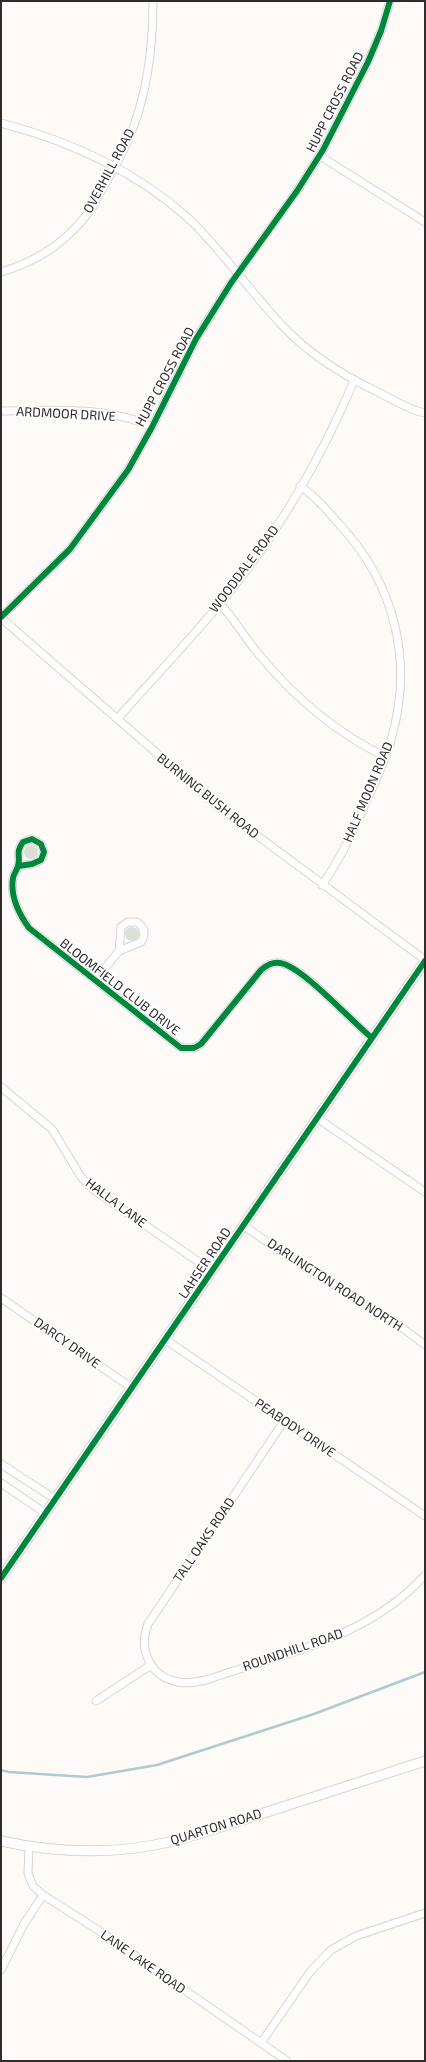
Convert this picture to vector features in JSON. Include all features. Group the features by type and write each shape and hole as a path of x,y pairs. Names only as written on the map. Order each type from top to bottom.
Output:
{"street":[{"name":"OVERHILL ROAD","path":"1,272 27,264 60,243 87,216 128,139 141,100 151,43 153,1"},
{"name":"HUPP CROSS ROAD","path":"1,618 70,549 115,489 152,427 196,339 238,273 320,156 368,62 381,31 390,1"},
{"path":"1,123 55,139 114,167 142,184 187,217 205,234 272,314 294,337 321,359 354,381 424,413"},
{"path":"320,156 425,222"},
{"name":"WOODDALE ROAD","path":"118,718 220,604 265,544 300,486 354,381"},
{"name":"ARDMOOR DRIVE","path":"1,411 97,413 131,417 152,427"},
{"name":"HALF MOON ROAD","path":"300,486 311,494 362,549 377,575 391,610 399,648 399,708 386,757 356,825 322,885"},
{"path":"220,604 258,653 299,697 343,733 386,757"},
{"name":"BURNING BUSH ROAD","path":"1,618 118,718 199,791 322,885 425,960"},
{"name":"BLOOMFIELD CLUB DRIVE","path":"18,866 13,877 14,896 24,920 37,935 176,1044 188,1050 201,1044 211,1034 261,970 268,964 281,963 287,965 306,978 372,1038"},
{"path":"95,980 119,951 138,945 144,938 143,929 138,922 128,922 121,927 119,951"},
{"name":"LAHSER ROAD","path":"1,1578 166,1340 425,960"},
{"name":"HALLA LANE","path":"1,1087 52,1129 81,1177 94,1190 212,1272"},
{"path":"317,1118 425,1192"},
{"name":"DARLINGTON ROAD NORTH","path":"244,1226 313,1273 389,1318 425,1346"},
{"name":"DARCY DRIVE","path":"1,1298 132,1388"},
{"name":"PEABODY DRIVE","path":"166,1340 425,1516"},
{"name":"TALL OAKS ROAD","path":"151,1665 144,1648 144,1640 150,1620 284,1421"},
{"path":"1,1464 55,1499"},
{"path":"1,1482 45,1513"},
{"name":"ROUNDHILL ROAD","path":"151,1665 166,1678 177,1682 190,1684 206,1680 324,1641 365,1623 400,1599 425,1575"},
{"path":"96,1701 151,1665"},
{"name":"QUARTON ROAD","path":"1,1841 29,1847 66,1850 111,1850 169,1842 249,1818 425,1761"},
{"name":"LANE LAKE ROAD","path":"29,1847 28,1864 30,1879 33,1886 43,1895 98,1930 287,2061"},
{"path":"1,1970 24,1924 43,1895"},
{"path":"261,2043 310,1972 331,1950 356,1936 425,1913"}],"shaded area":[{"path":"28,845 34,845 38,849 38,855 34,859 28,859 24,855 24,849"},
{"path":"129,927 135,927 139,931 139,937 135,941 129,941 125,937 125,931"}],"waterway":[{"path":"1,1770 9,1772 87,1777 157,1765 314,1714 425,1672"}],"cycle path":[{"path":"1,617 70,549 128,470 152,427 196,339 231,283 297,191 323,150 368,62 381,31 390,1"},
{"path":"19,866 32,864 41,860 44,852 41,844 32,839 23,842 19,849 19,863 13,878 12,885 14,898 22,917 29,928 181,1048 194,1048 201,1044 261,970 274,963 289,966 301,974 314,984 372,1038"},
{"path":"1,1578 425,961"}]}
